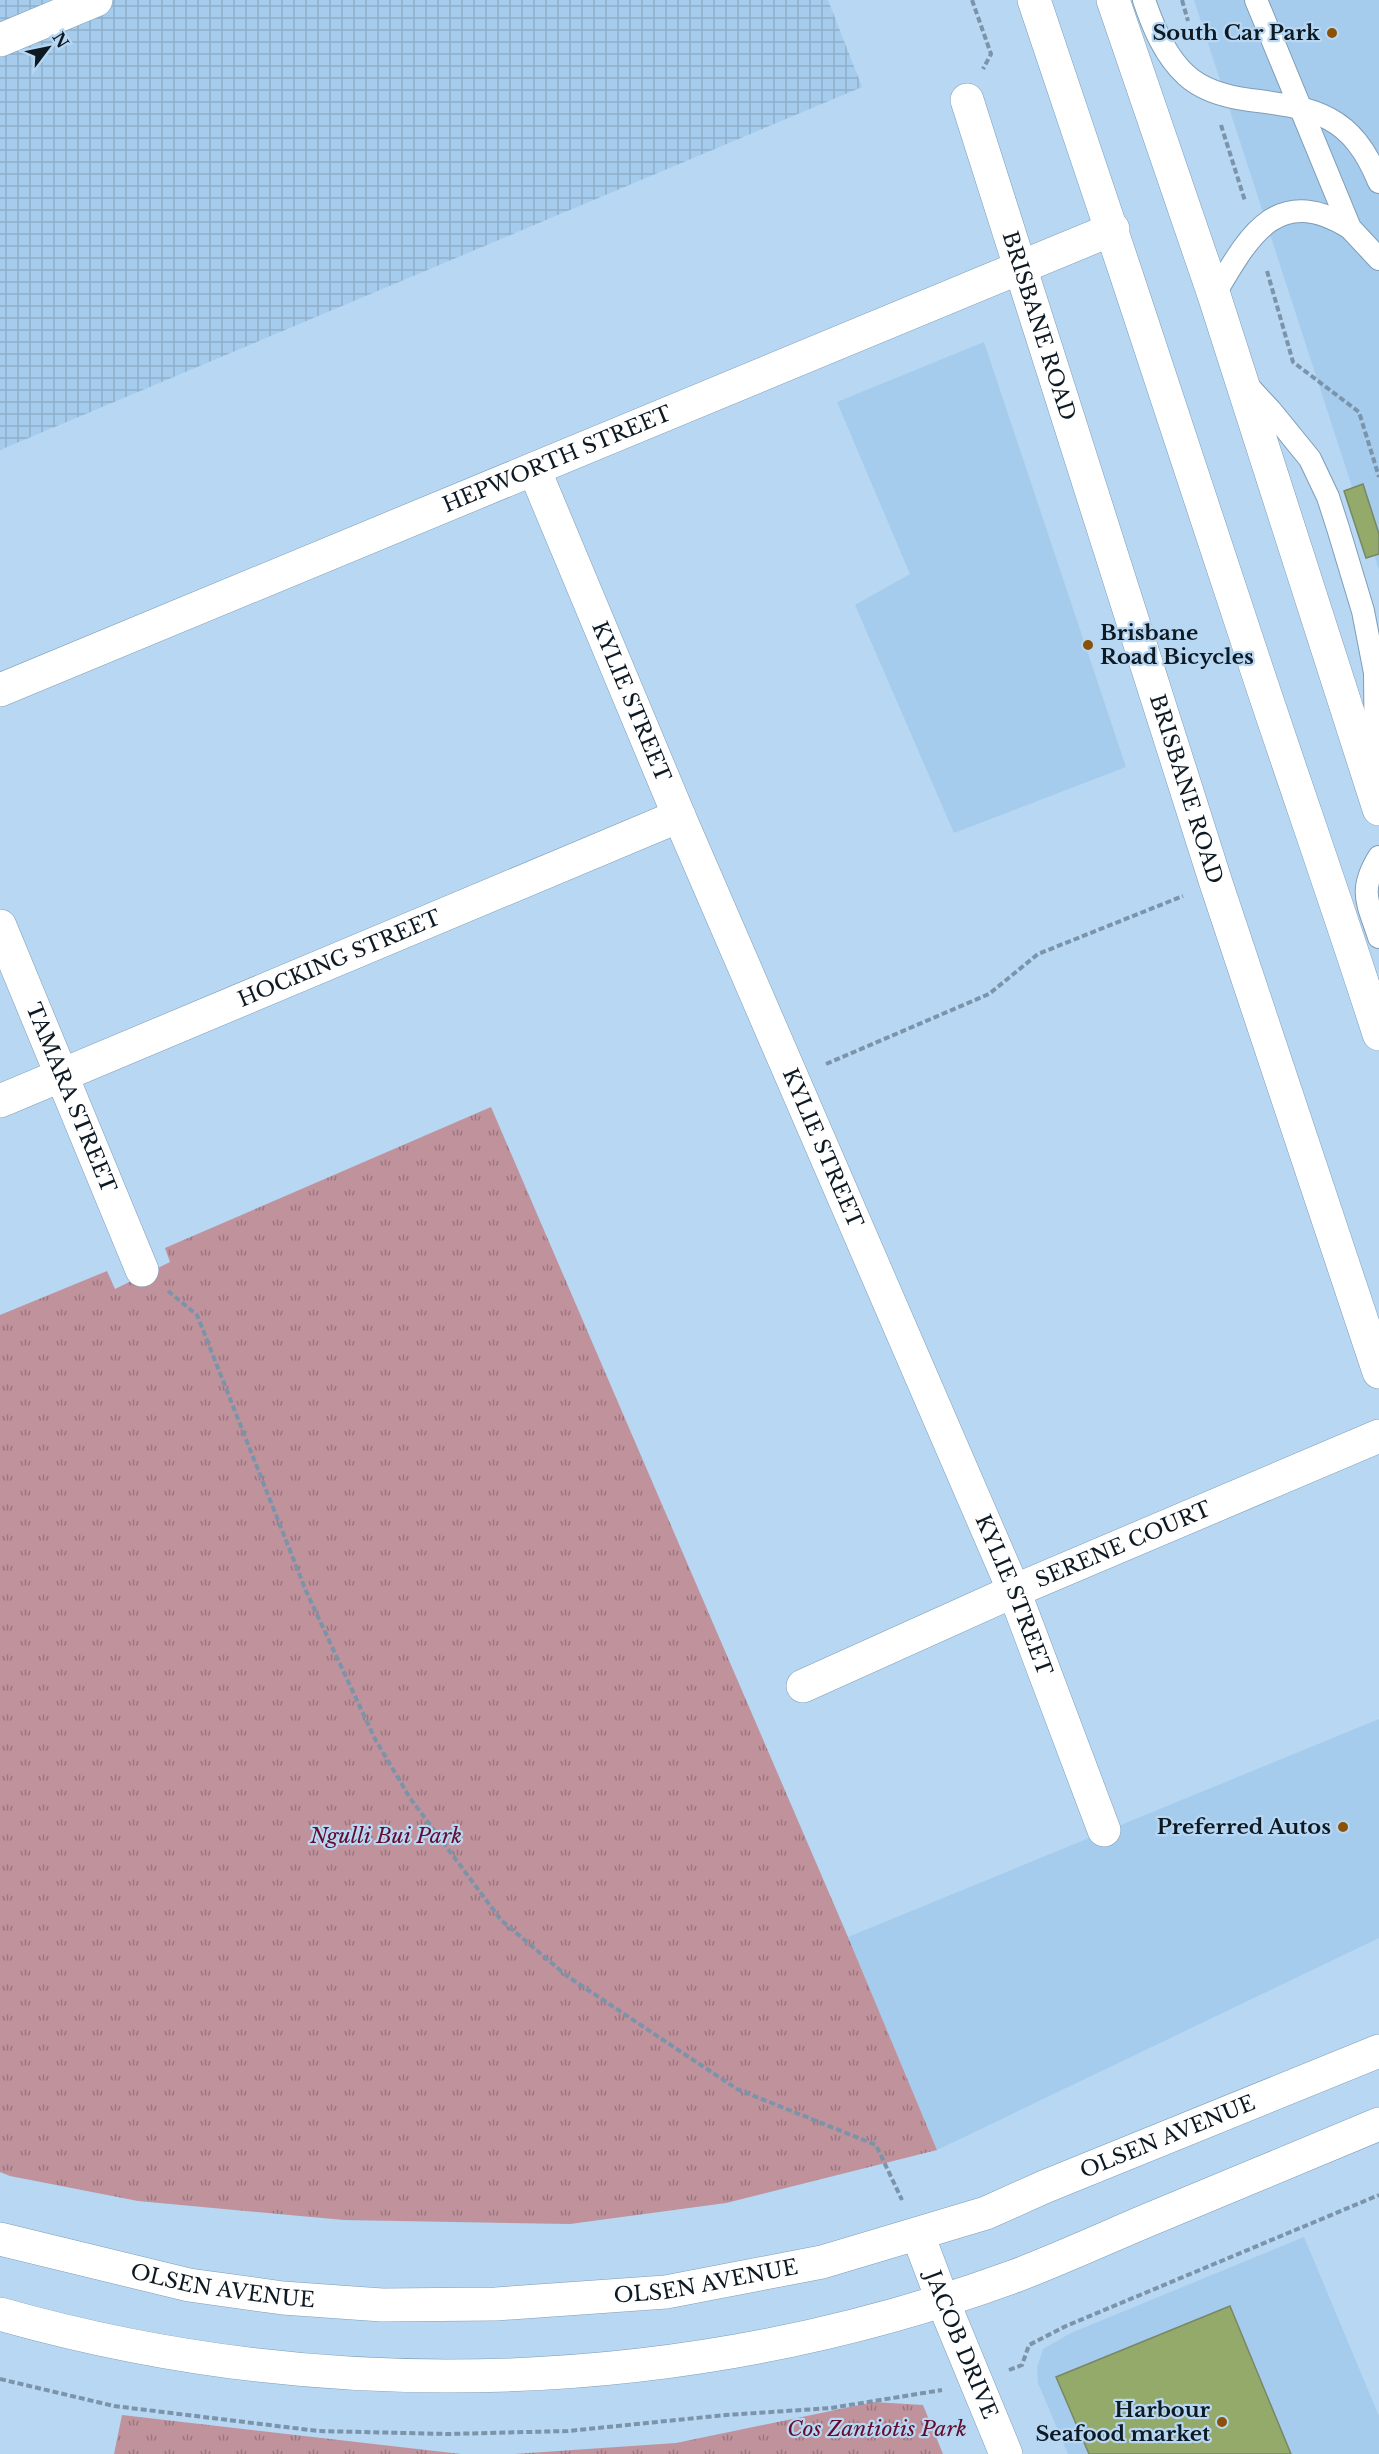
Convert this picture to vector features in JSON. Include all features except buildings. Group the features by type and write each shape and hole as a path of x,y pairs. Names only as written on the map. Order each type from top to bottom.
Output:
{"main road":[{"path":"0,40 96,0"},
{"path":"1034,0 1113,229 1242,626 1330,880 1379,1034"},
{"path":"1113,0 1214,295 1377,803"},
{"name":"BRISBANE ROAD","path":"967,100 1216,883 1379,1372"},
{"name":"HEPWORTH STREET","path":"0,690 1113,229"},
{"name":"KYLIE STREET","path":"534,469 679,816 1014,1591 1104,1830"},
{"name":"HOCKING STREET","path":"0,1101 679,816"},
{"name":"TAMARA STREET","path":"0,926 142,1270"},
{"name":"SERENE COURT","path":"803,1686 1014,1591 1379,1436"},
{"name":"OLSEN AVENUE","path":"0,2239 189,2285 283,2298 382,2305 496,2304 666,2292 822,2262 986,2213 1044,2187 1379,2051"},
{"path":"0,2314 136,2347 252,2365 339,2373 462,2377 586,2372 700,2358 853,2326 1015,2276 1379,2124"},
{"name":"JACOB DRIVE","path":"918,2235 1006,2454"}],"lane":[{"path":"1144,0 1168,54 1187,76 1210,90 1232,97 1298,106 1320,114 1345,128 1371,161 1379,182"},
{"path":"1256,0 1350,228"},
{"path":"1214,295 1255,232 1273,219 1297,210 1313,210 1334,218 1350,228 1379,259"},
{"path":"1241,379 1271,411 1310,459 1335,518 1363,611 1375,673 1377,803"},
{"path":"1379,857 1367,878 1366,894 1379,937"}],"path":[{"path":"967,100 991,54 972,0"},
{"path":"792,1079 989,994 1038,954 1216,883"},
{"path":"142,1270 197,1315 306,1591 375,1739 410,1798 501,1920 567,1976 737,2089 876,2145 918,2235"}],"shaded area":[{"path":"0,0 828,0 862,87 0,450"},
{"path":"1194,0 1379,0 1379,570"},
{"path":"984,342 1126,767 954,833 855,605 910,574 837,402"},
{"path":"1379,1719 1379,1938 937,2150 848,1937"},
{"path":"1304,2237 1379,2416 1379,2454 1068,2454 1038,2383 1037,2368 1043,2349 1071,2333"}],"green space":[{"name":"Ngulli Bui Park","path":"491,1107 848,1937 937,2150 726,2203 570,2224 344,2220 138,2201 10,2176 0,2172 0,1315 107,1271 115,1289 170,1262 165,1248"},
{"name":"Cos Zantiotis Park","path":"874,2402 923,2405 943,2454 514,2454 676,2443"},
{"path":"122,2415 461,2454 114,2454"}],"place":[{"name":"South Car Park","path":"1332,33"},
{"name":"Brisbane Road Bicycles","path":"1088,645"},
{"name":"Preferred Autos","path":"1343,1827"},
{"name":"Harbour Seafood market","path":"1222,2422"}]}
